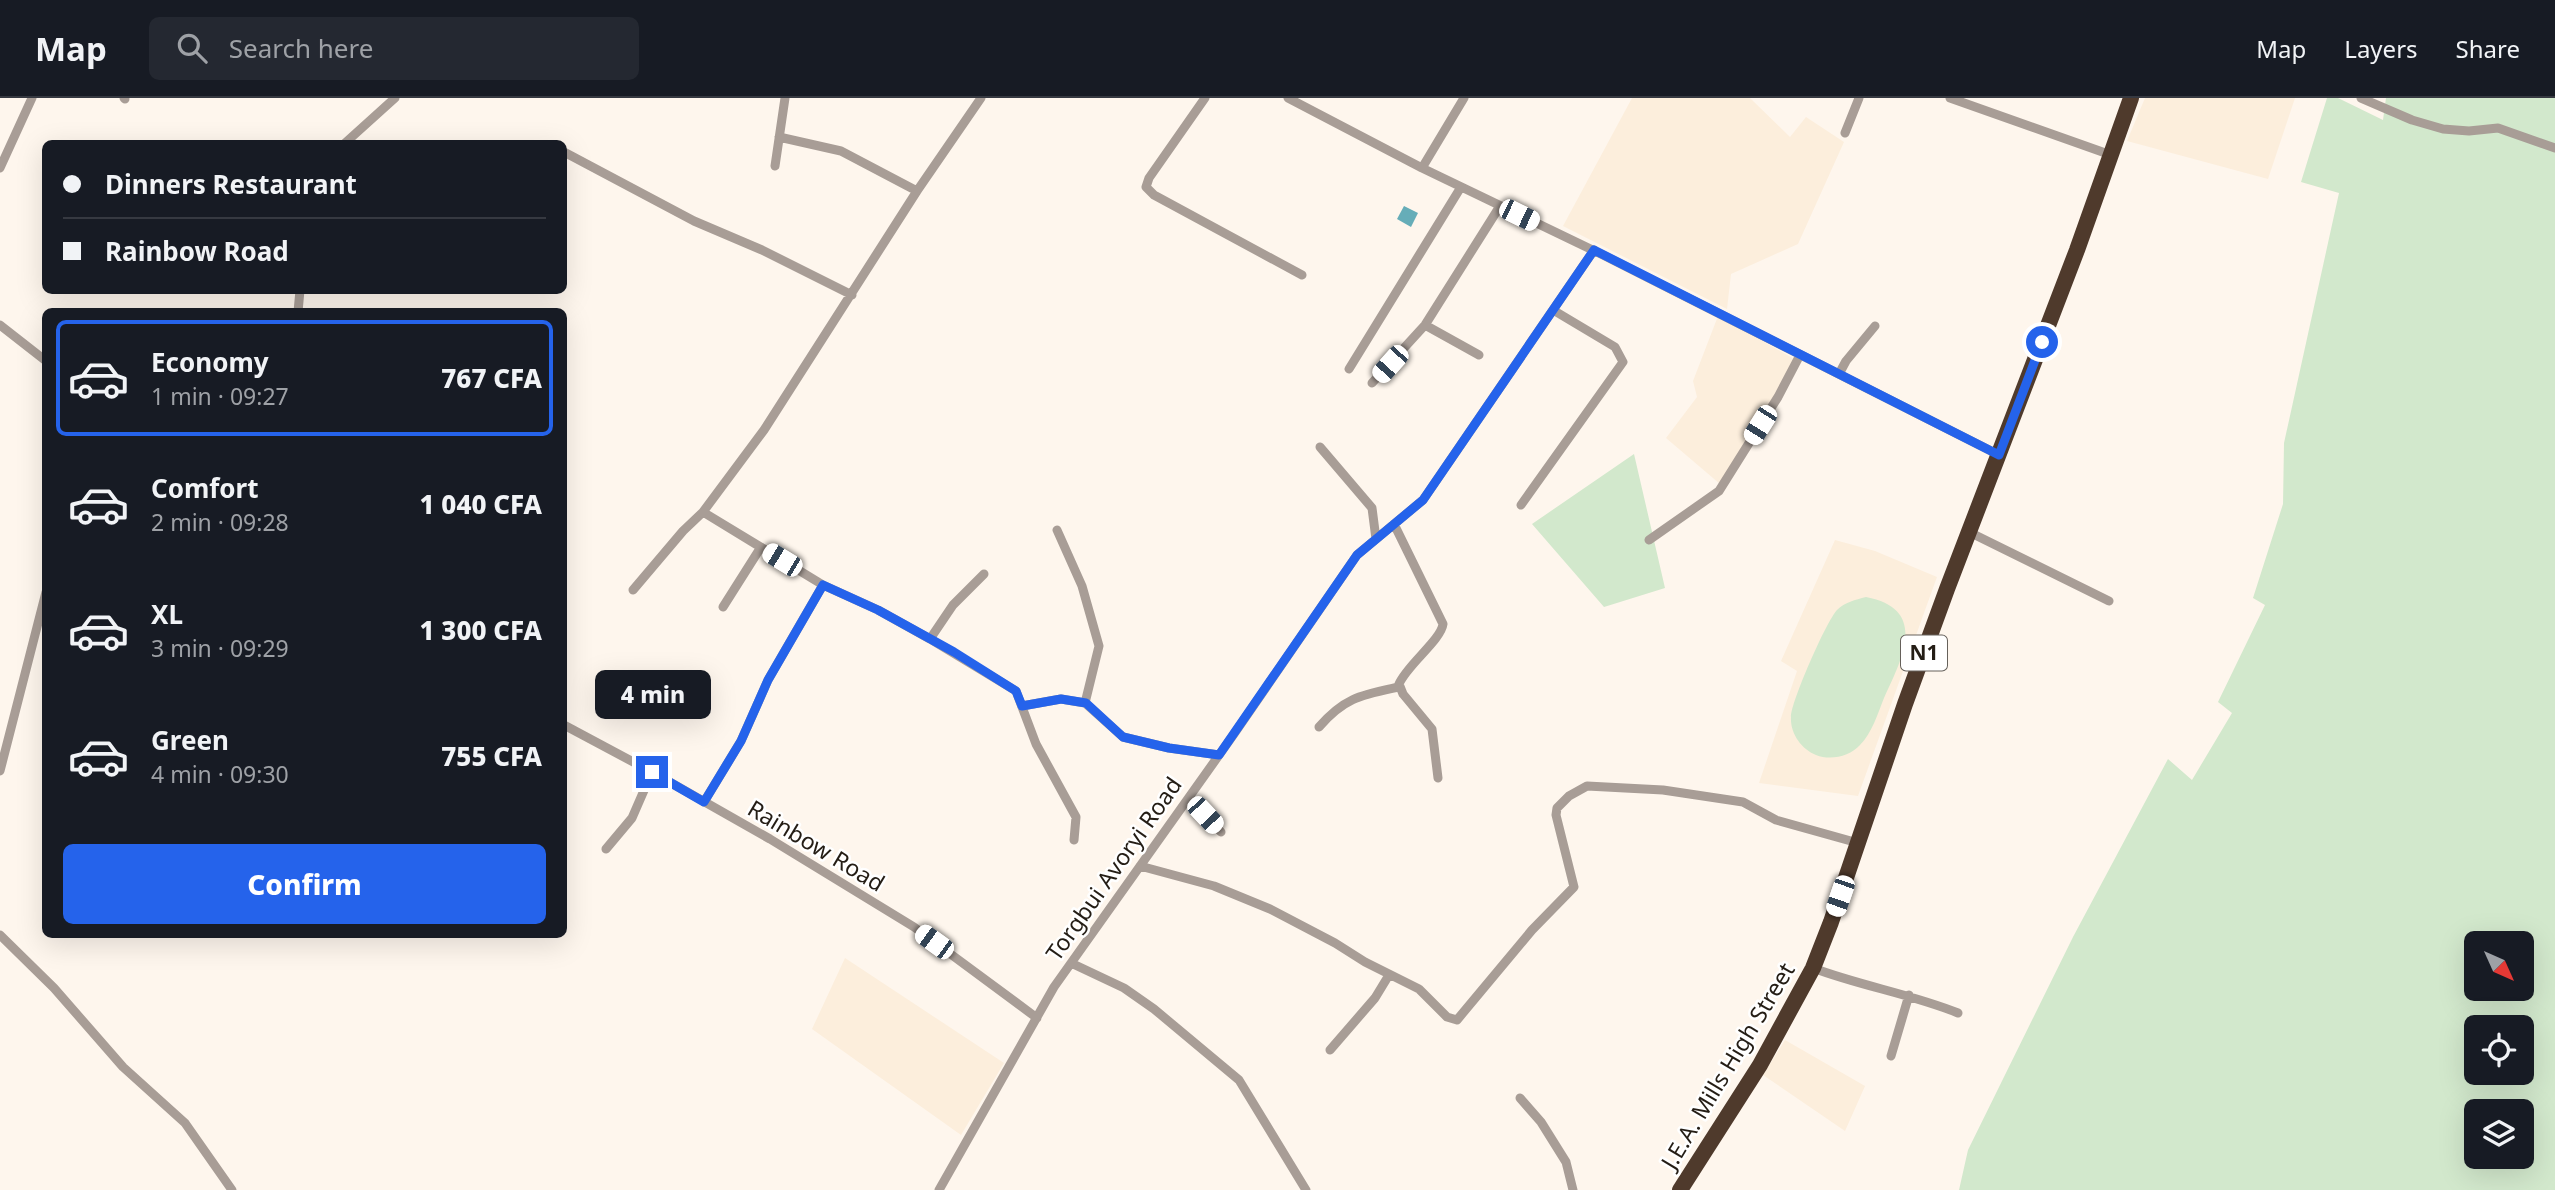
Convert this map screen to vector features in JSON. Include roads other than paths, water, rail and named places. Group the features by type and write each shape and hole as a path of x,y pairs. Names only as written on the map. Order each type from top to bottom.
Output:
{"highway":[{"name":"J.E.A. Mills High Street","path":"1680,1190 1760,1065 1813,968 1905,704 2131,98"}],"street":[{"path":"0,168 32,98"},
{"path":"348,140 395,98"},
{"path":"775,166 785,98"},
{"path":"1205,98 1149,178 1146,187 1154,195 1302,275"},
{"path":"1288,98 1999,455"},
{"path":"1422,167 1464,98"},
{"path":"1845,133 1859,98"},
{"path":"1950,98 2111,155"},
{"path":"2361,98 2412,120 2443,129 2469,131 2498,128 2555,148"},
{"path":"633,590 683,531 703,512 764,430 976,99"},
{"path":"779,138 841,151 918,191"},
{"path":"567,154 694,222 762,250 852,295"},
{"path":"1349,369 1461,187"},
{"path":"1372,383 1425,325 1500,206"},
{"name":"Torgbui Avoryi Road","path":"939,1190 1054,987 1357,555 1423,500 1594,250"},
{"path":"1521,505 1623,362 1615,347 1553,310"},
{"path":"0,325 42,358"},
{"path":"1425,325 1479,355"},
{"path":"1839,374 1846,361 1875,326"},
{"path":"1649,540 1719,491 1778,397 1800,355"},
{"path":"1320,447 1372,508 1376,539"},
{"path":"703,512 823,585 878,610 1016,691 1036,744 1076,817 1074,840"},
{"path":"1394,524 1443,624 1440,633 1401,678 1399,687"},
{"path":"1057,530 1082,586 1099,646 1086,703"},
{"path":"1969,532 2109,601"},
{"path":"723,607 761,547"},
{"path":"930,639 953,605 984,574"},
{"path":"704,802 741,741 768,680 823,585"},
{"path":"0,771 42,608"},
{"path":"1319,727 1343,703 1399,687"},
{"path":"1399,687 1432,729 1438,778"},
{"path":"1022,706 1061,699 1086,703 1123,737 1169,748 1219,755"},
{"name":"Rainbow Road","path":"567,728 652,772 914,927 1037,1018"},
{"path":"606,849 632,818 652,772"},
{"path":"1140,866 1214,886 1270,909 1419,989 1447,1017 1457,1020 1532,930 1574,887 1556,815 1557,808 1581,788 1593,786 1663,790 1743,802 1776,820 1858,843"},
{"path":"1189,797 1221,832"},
{"path":"0,935 54,988 123,1068 185,1123 232,1190"},
{"path":"1072,962 1124,988 1154,1009 1239,1080 1306,1190"},
{"path":"1813,968 1909,995 1958,1013"},
{"path":"1330,1050 1375,998 1389,975"},
{"path":"1891,1056 1909,995"},
{"path":"1520,1098 1541,1122 1566,1161 1573,1190"}],"water":[{"path":"1404,206 1418,213 1411,227 1397,219"}]}
